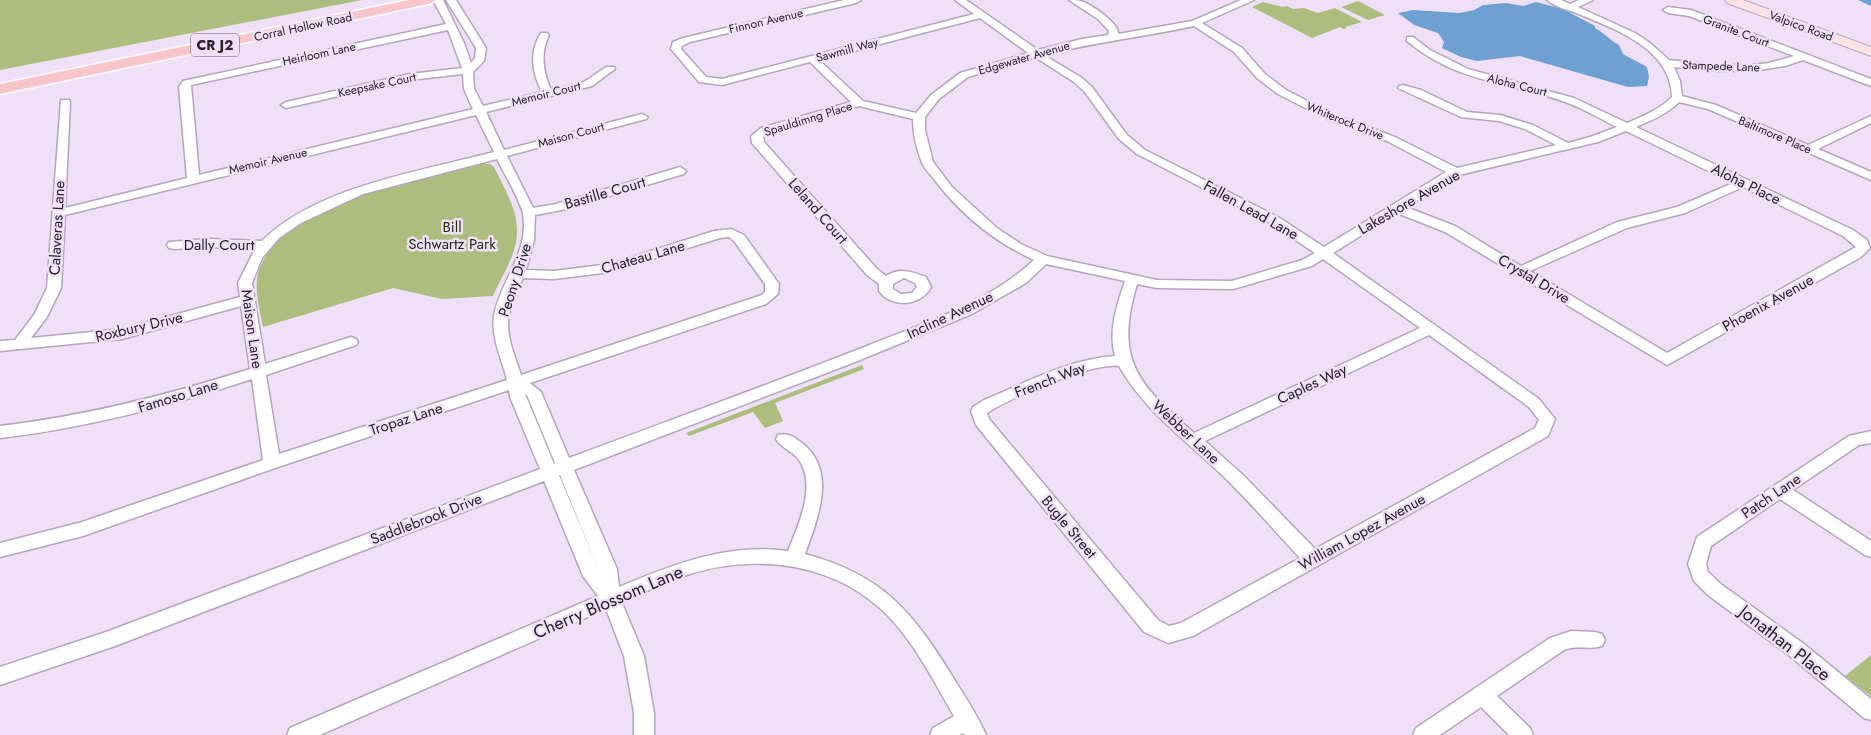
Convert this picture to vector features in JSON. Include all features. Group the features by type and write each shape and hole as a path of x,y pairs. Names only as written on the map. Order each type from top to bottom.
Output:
{"main road":[{"name":"Corral Hollow Road","path":"0,83 408,0"},
{"name":"Corral Hollow Road","path":"0,89 429,0"},
{"name":"Valpico Road","path":"1731,0 1871,52"},
{"name":"Valpico Road","path":"1748,0 1871,45"}],"street":[{"name":"Peony Drive","path":"438,0 463,49 464,64 469,70 468,89 529,213 531,229 526,252 506,300 501,318 502,337 517,382 518,397 557,469 592,576 611,599 634,656 644,713 644,735"},
{"path":"451,0 480,48 482,57 469,70"},
{"name":"Finnon Avenue","path":"711,82 703,80 676,49 677,44 856,0"},
{"name":"Fallen Lead Lane","path":"960,0 1048,62 1078,80 1088,89 1123,137 1141,152 1167,167 1206,183 1274,220 1324,253 1534,404 1547,419"},
{"path":"1074,0 1109,24 1114,30 1113,36"},
{"name":"Edgewater Avenue","path":"919,117 935,97 964,76 1036,53 1113,36 1159,31 1195,23 1250,0"},
{"path":"1561,3 1588,0"},
{"path":"1561,3 1626,32 1654,51 1668,64 1674,76 1677,98"},
{"name":"Granite Court","path":"1668,10 1691,13 1871,83"},
{"name":"Sawmill Way","path":"711,82 722,82 982,15"},
{"name":"Whiterock Drive","path":"1195,23 1228,43 1261,76 1282,92 1331,117 1392,139 1456,172"},
{"name":"Heirloom Lane","path":"193,179 184,87 187,83 451,26"},
{"path":"544,35 540,48 538,71 548,94"},
{"name":"Aloha Court","path":"1410,39 1422,52 1442,62 1471,73 1540,90 1570,100 1628,127"},
{"name":"Stampede Lane","path":"1668,64 1756,68 1780,65 1802,57"},
{"path":"812,59 859,103 919,117 919,130 926,162 948,190 992,231 1016,248 1043,259"},
{"name":"Memoir Court","path":"479,110 588,84 610,69"},
{"name":"Keepsake Court","path":"286,105 410,77 469,70"},
{"path":"1402,88 1418,92 1466,115 1500,118 1522,124 1566,146"},
{"name":"Lakeshore Avenue","path":"1043,259 1157,284 1233,285 1307,263 1456,172 1594,140 1628,127 1668,107 1677,98"},
{"name":"Baltimore Place","path":"1677,98 1712,107 1871,176"},
{"name":"Calaveras Lane","path":"19,344 40,317 54,288 65,102"},
{"name":"Spauldimng Place","path":"756,136 765,130 859,103"},
{"name":"Memoir Avenue","path":"58,212 479,110"},
{"name":"Maison Court","path":"500,154 642,117"},
{"path":"1808,149 1871,119"},
{"name":"Aloha Place","path":"1628,127 1848,233 1862,243"},
{"name":"Leland Court","path":"756,136 758,143 808,200 872,272 886,283"},
{"name":"Maison Lane","path":"272,463 246,300 245,283 252,264 265,245 288,226 325,204 359,191 500,154"},
{"name":"Bastille Court","path":"529,213 558,207 680,171"},
{"path":"1520,271 1622,225 1681,210 1742,183"},
{"name":"Crystal Drive","path":"1396,208 1450,228 1667,360"},
{"name":"Chateau Lane","path":"518,274 554,275 611,268 719,234 731,233 739,238 755,260"},
{"name":"Dally Court","path":"174,245 208,243 265,245"},
{"name":"Phoenix Avenue","path":"1667,360 1856,254 1863,248 1862,243"},
{"name":"Incline Avenue","path":"850,358 967,311 1020,280 1043,259"},
{"name":"Tropaz Lane","path":"0,550 83,529 272,463 766,298 773,291 772,284 755,260"},
{"name":"Webber Lane","path":"1132,279 1121,322 1121,351 1136,385 1226,469 1314,560"},
{"name":"Roxbury Drive","path":"0,346 122,334 246,300"},
{"name":"Caples Way","path":"1193,440 1430,329"},
{"name":"Famoso Lane","path":"0,432 41,429 89,421 150,405 352,342"},
{"name":"Saddlebrook Drive","path":"0,676 108,640 850,358"},
{"name":"French Way","path":"979,411 990,404 1074,368 1099,362 1125,360"},
{"name":"Bugle Street","path":"979,411 982,421 1151,626 1168,635"},
{"name":"William Lopez Avenue","path":"1168,635 1186,630 1542,432 1547,419"},
{"name":"Patch Lane","path":"1700,576 1697,564 1703,542 1855,440 1871,438"},
{"path":"784,439 805,456 811,466 814,480 810,514 794,559"},
{"path":"1780,490 1871,550"},
{"name":"Cherry Blossom Lane","path":"297,735 675,571 724,558 754,556 794,559 828,568 869,589 888,604 905,622 972,728"},
{"name":"Jonathan Place","path":"1700,576 1715,590 1797,650 1871,710"},
{"path":"1423,735 1556,644 1571,639 1595,640"},
{"path":"1482,695 1524,735"},
{"path":"940,735 972,728"}],"green space":[{"path":"0,0 362,0 0,70"},
{"path":"1358,1 1385,15 1368,20 1341,7"},
{"path":"1263,2 1283,7 1287,6 1293,9 1304,8 1318,13 1335,8 1362,22 1345,27 1347,28 1344,29 1340,27 1312,38 1252,7"},
{"name":"Bill Schwartz Park","path":"478,164 490,164 494,167 511,201 517,224 515,248 493,296 442,299 393,288 263,327 257,294 258,274 270,250 291,230 320,213 352,199 421,178"},
{"path":"862,365 864,369 775,403 783,421 765,428 753,412 689,436 686,433"},
{"path":"1871,655 1871,696 1845,676"}],"water":[{"path":"1536,2 1563,9 1595,26 1595,28 1619,45 1623,54 1647,67 1649,77 1647,86 1628,87 1520,56 1477,61 1461,57 1442,48 1444,42 1438,33 1414,25 1398,13 1413,10 1459,13 1474,10 1483,5 1506,3 1523,6"}],"waterway":[{"path":"1862,0 1871,3"}]}
